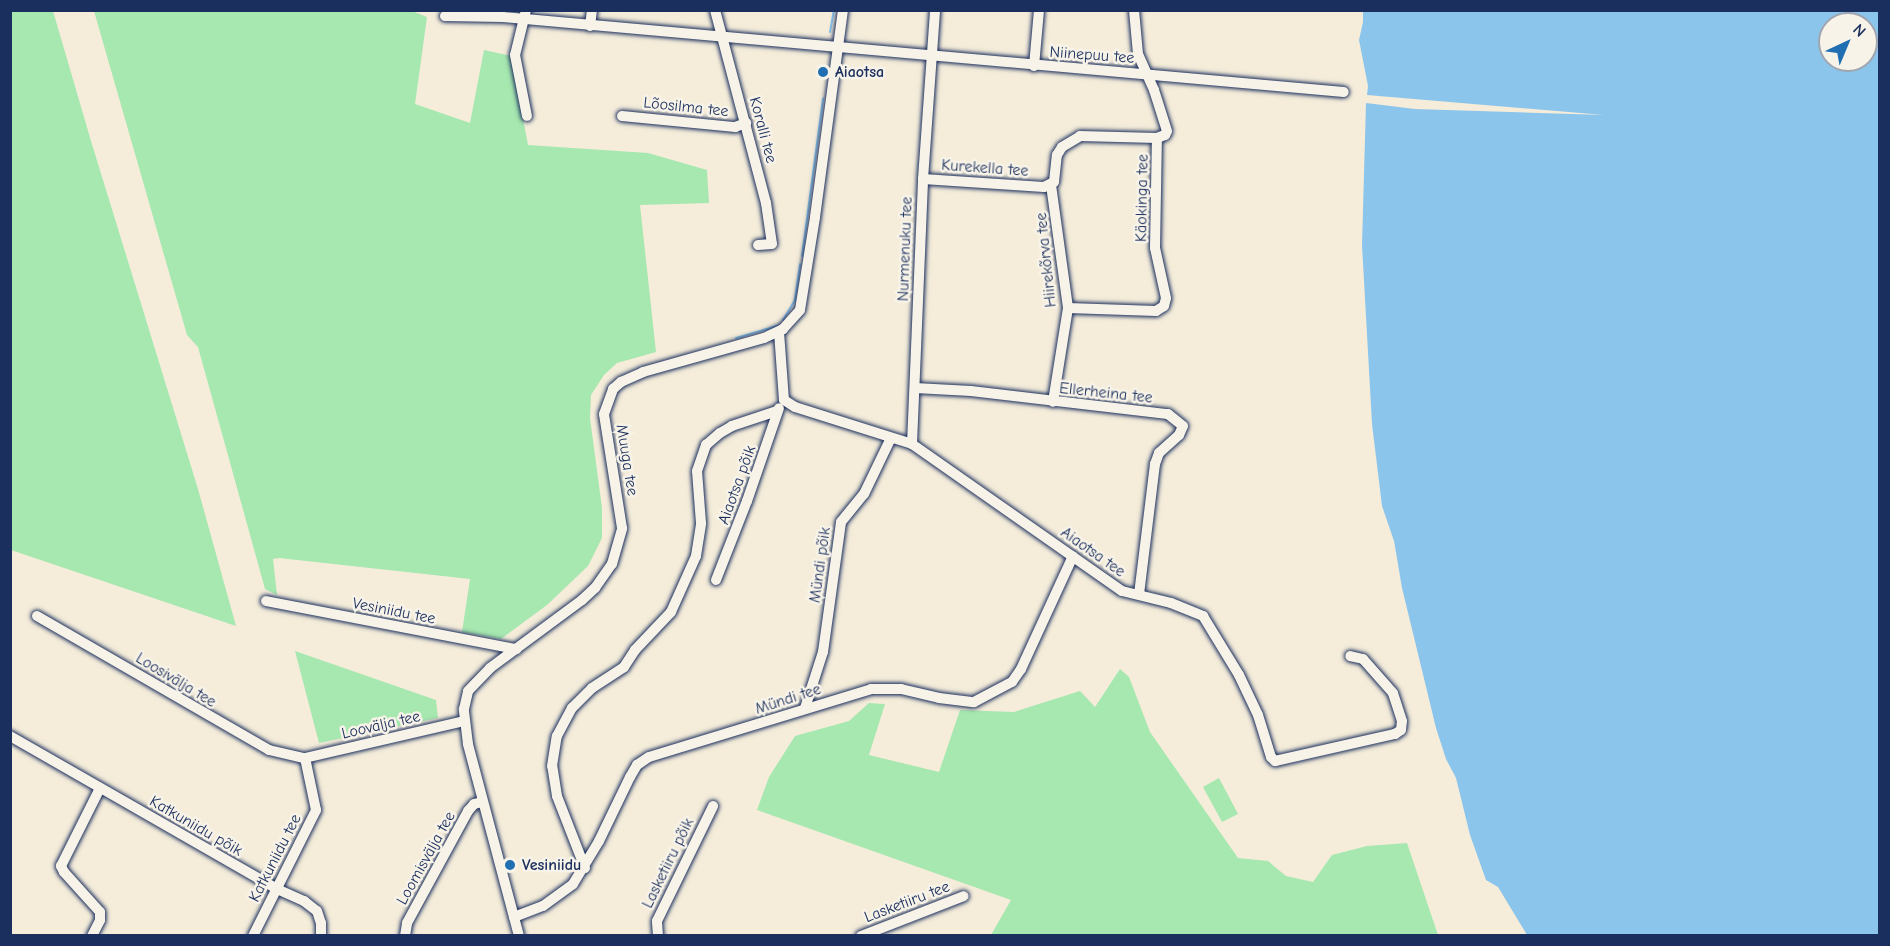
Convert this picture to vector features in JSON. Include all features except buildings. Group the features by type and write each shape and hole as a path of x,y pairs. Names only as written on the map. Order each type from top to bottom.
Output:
{"street":[{"path":"590,26 592,10"},
{"name":"Koralli tee","path":"715,10 761,178 772,244 758,244"},
{"path":"784,400 779,332 796,317 803,300 843,10"},
{"name":"Nurmenuku tee","path":"912,444 923,179 935,10"},
{"path":"1034,66 1039,10"},
{"path":"1134,10 1138,54 1147,74"},
{"name":"Niinepuu tee","path":"445,15 526,15 590,26 1344,92"},
{"path":"526,15 515,47 515,55 527,116"},
{"name":"Käokinga tee","path":"1068,308 1156,311 1164,306 1166,297 1155,248 1157,138 1165,135 1167,131 1155,90 1147,74"},
{"name":"Lõosilma tee","path":"622,116 735,127 746,123"},
{"name":"Kurekella tee","path":"923,179 1051,185 1054,182 1057,154 1068,142 1080,136 1157,138"},
{"name":"Hiirekõrva tee","path":"1051,185 1068,308 1053,402"},
{"name":"Muuga tee","path":"519,936 482,802 464,721 464,710 472,685 516,648 595,588 617,553 622,528 604,414 613,389 621,382 643,372 779,332"},
{"name":"Ellerheina tee","path":"915,388 971,391 1168,414 1183,426 1179,435 1159,453 1155,464 1139,594"},
{"name":"Aiaotsa põik","path":"716,580 747,501 777,411 784,400"},
{"name":"Aiaotsa tee","path":"784,400 795,407 912,444 1122,591 1190,609 1203,616 1239,675 1258,715 1271,757 1275,761 1383,737 1401,730 1402,721 1393,693 1363,659 1350,656"},
{"path":"585,868 557,796 552,766 557,736 572,708 592,688 624,667 635,650 671,612 696,556 701,524 697,471 706,445 732,426 777,411"},
{"name":"Mündi põik","path":"806,708 823,652 841,522 864,494 891,438"},
{"name":"Mündi tee","path":"514,917 535,910 560,896 585,868 630,777 642,760 806,708 886,688 974,702 982,700 1012,682 1021,669 1073,556"},
{"name":"Vesiniidu tee","path":"266,601 435,635 516,648"},
{"name":"Loosivälja tee","path":"38,616 258,746 305,758"},
{"name":"Loovälja tee","path":"305,758 464,721"},
{"name":"Katkuniidu põik","path":"10,736 277,889 304,901 316,911 321,923 321,936"},
{"name":"Katkuniidu tee","path":"253,936 316,810 305,758"},
{"path":"92,936 100,920 100,912 64,872 62,866 100,788"},
{"name":"Loomisvälja tee","path":"405,936 407,923 468,811 474,804 482,802"},
{"name":"Lasketiiru põik","path":"658,936 657,921 713,806"},
{"name":"Lasketiiru tee","path":"861,936 964,896"}],"green space":[{"path":"11,10 53,11 198,489 236,626 11,550"},
{"path":"94,11 412,11 427,17 415,104 470,123 484,50 511,56 528,145 648,153 707,170 709,203 640,205 656,352 617,363 604,375 591,395 590,418 602,508 602,538 588,566 547,605 501,639 462,632 470,579 279,558 273,559 277,595 265,589 198,347 187,335"},
{"path":"295,651 436,700 438,718 319,743"},
{"path":"1120,669 1129,677 1150,732 1238,858 1268,861 1286,876 1313,882 1332,855 1367,846 1407,843 1438,935 991,935 1011,900 757,810 769,777 795,736 849,721 869,703 885,704 869,755 939,772 960,710 1014,712 1080,691 1095,707"},
{"path":"1219,778 1238,814 1222,822 1203,787"}],"water":[{"path":"1363,11 1879,11 1879,935 1527,935 1498,887 1486,880 1470,835 1456,778 1446,759 1436,728 1402,588 1394,541 1382,506 1372,424 1362,245 1366,103 1415,109 1604,115 1367,95 1368,86 1359,40"}],"waterway":[{"path":"830,32 834,10"},
{"path":"802,256 823,98"},
{"path":"783,320 795,300 800,264"},
{"path":"736,338 777,326"}],"place":[{"name":"Aiaotsa","path":"823,72"},
{"name":"Vesiniidu","path":"510,865"}]}
